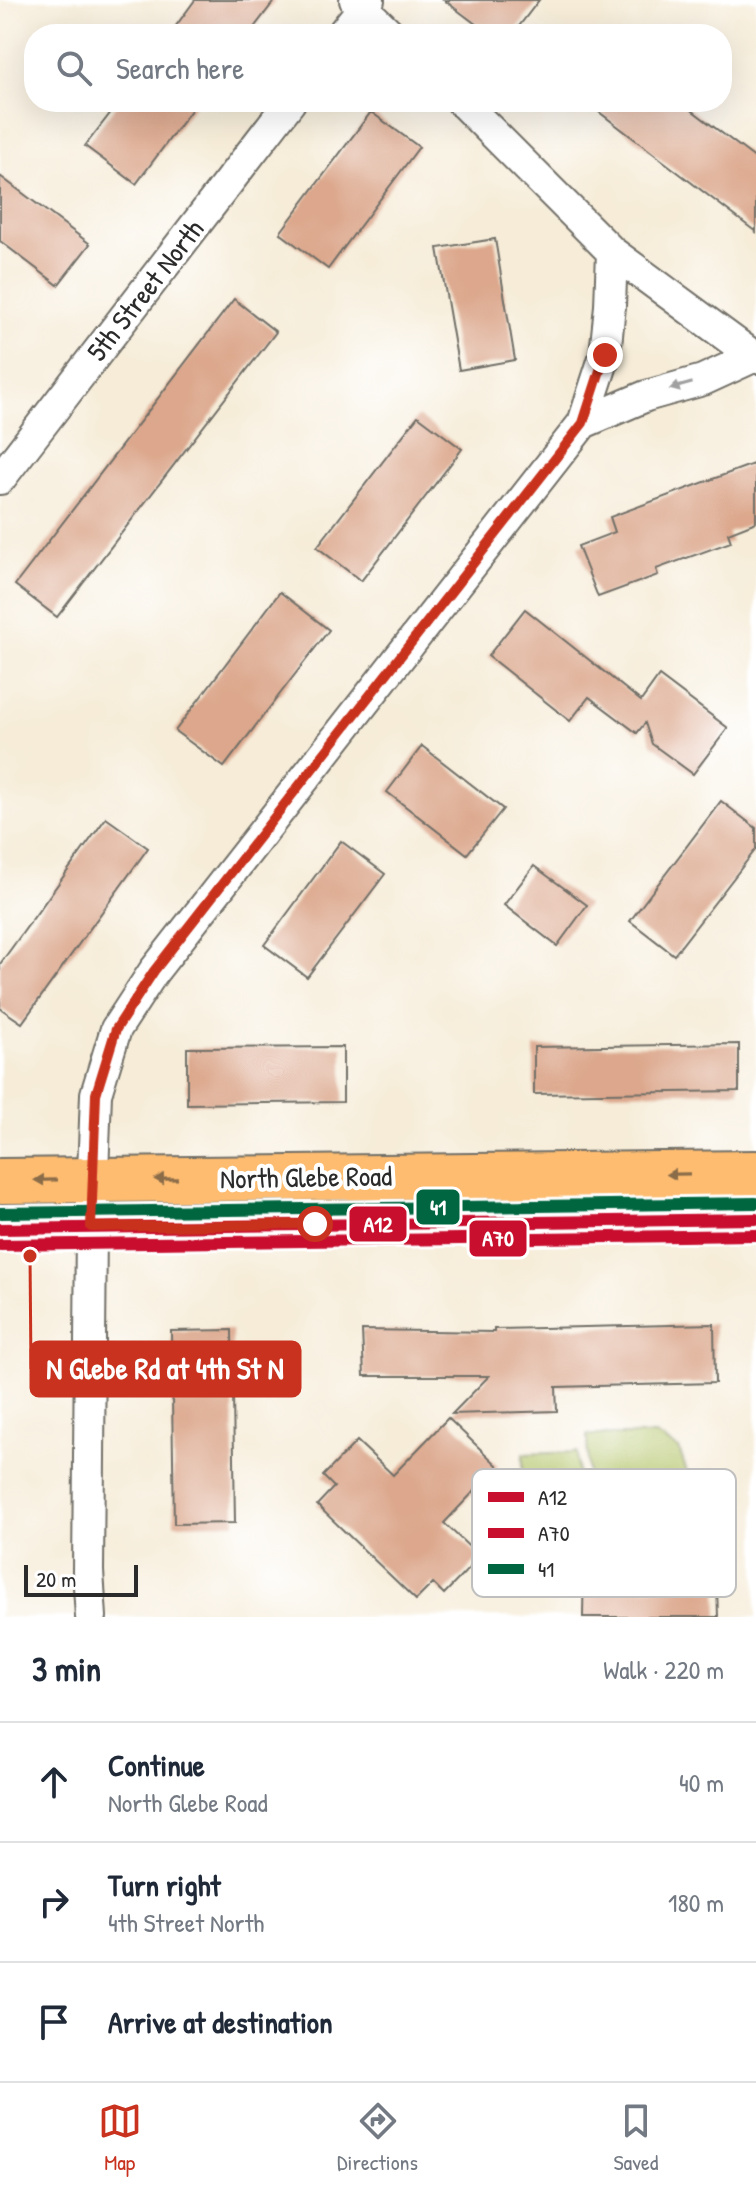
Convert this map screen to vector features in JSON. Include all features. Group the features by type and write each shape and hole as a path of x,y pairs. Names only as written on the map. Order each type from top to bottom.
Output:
{"main road":[{"name":"North Glebe Road","path":"0,1181 756,1173"},
{"name":"North Glebe Road","path":"0,1229 756,1219"}],"street":[{"path":"348,24 362,3 381,24"},
{"name":"5th Street North","path":"0,479 282,112"},
{"path":"472,112 612,252 755,358"},
{"path":"91,1617 88,1571 91,1227 96,1094 116,1029 163,959 583,423 605,355 612,252"},
{"path":"583,423 646,396 703,380 755,358"}],"green space":[{"path":"587,1435 655,1435 679,1449 686,1469 588,1469"},
{"path":"577,1452 578,1469 523,1469 523,1454"}],"building":[{"path":"195,0 275,0 257,24 177,24"},
{"path":"444,0 539,0 521,24 476,24"},
{"path":"111,112 190,112 136,184 85,146"},
{"path":"371,112 419,147 328,269 280,233"},
{"path":"599,112 694,112 756,159 756,232"},
{"path":"0,176 90,244 58,285 0,241"},
{"path":"495,239 515,360 459,370 438,248"},
{"path":"234,299 276,332 57,617 15,585"},
{"path":"418,416 462,449 361,581 317,547"},
{"path":"756,463 756,522 728,533 731,542 656,569 658,575 598,597 578,546 615,532 610,517"},
{"path":"280,592 329,630 224,767 175,731"},
{"path":"525,609 641,701 659,676 728,728 693,774 652,744 645,723 637,733 589,697 570,721 488,656"},
{"path":"422,746 503,809 467,854 387,792"},
{"path":"721,801 756,828 756,849 674,955 630,921"},
{"path":"106,818 148,848 22,1023 0,1008 0,964"},
{"path":"341,841 385,874 307,977 264,945"},
{"path":"534,866 587,905 557,946 504,905"},
{"path":"739,1044 739,1091 534,1094 534,1047"},
{"path":"343,1047 343,1102 187,1104 187,1048"},
{"path":"714,1324 715,1383 556,1387 557,1411 452,1414 489,1376 364,1376 362,1330 494,1332 494,1329"},
{"path":"232,1330 235,1523 174,1524 171,1331"},
{"path":"448,1418 498,1466 495,1469 472,1469 472,1493 444,1523 472,1549 472,1565 444,1594 433,1583 416,1600 317,1505 334,1487 323,1476 357,1441 393,1475"},
{"path":"583,1597 717,1597 718,1617 583,1617"}],"transit line":[{"name":"41","path":"0,1213 756,1203"},
{"name":"A12","path":"0,1229 756,1219"},
{"name":"A70","path":"0,1245 756,1235"}],"place":[{"name":"N Glebe Rd at 4th St N","path":"30,1256"}],"route":[{"path":"315,1224 91,1227 96,1094 116,1029 154,971 583,423 605,355"}]}
